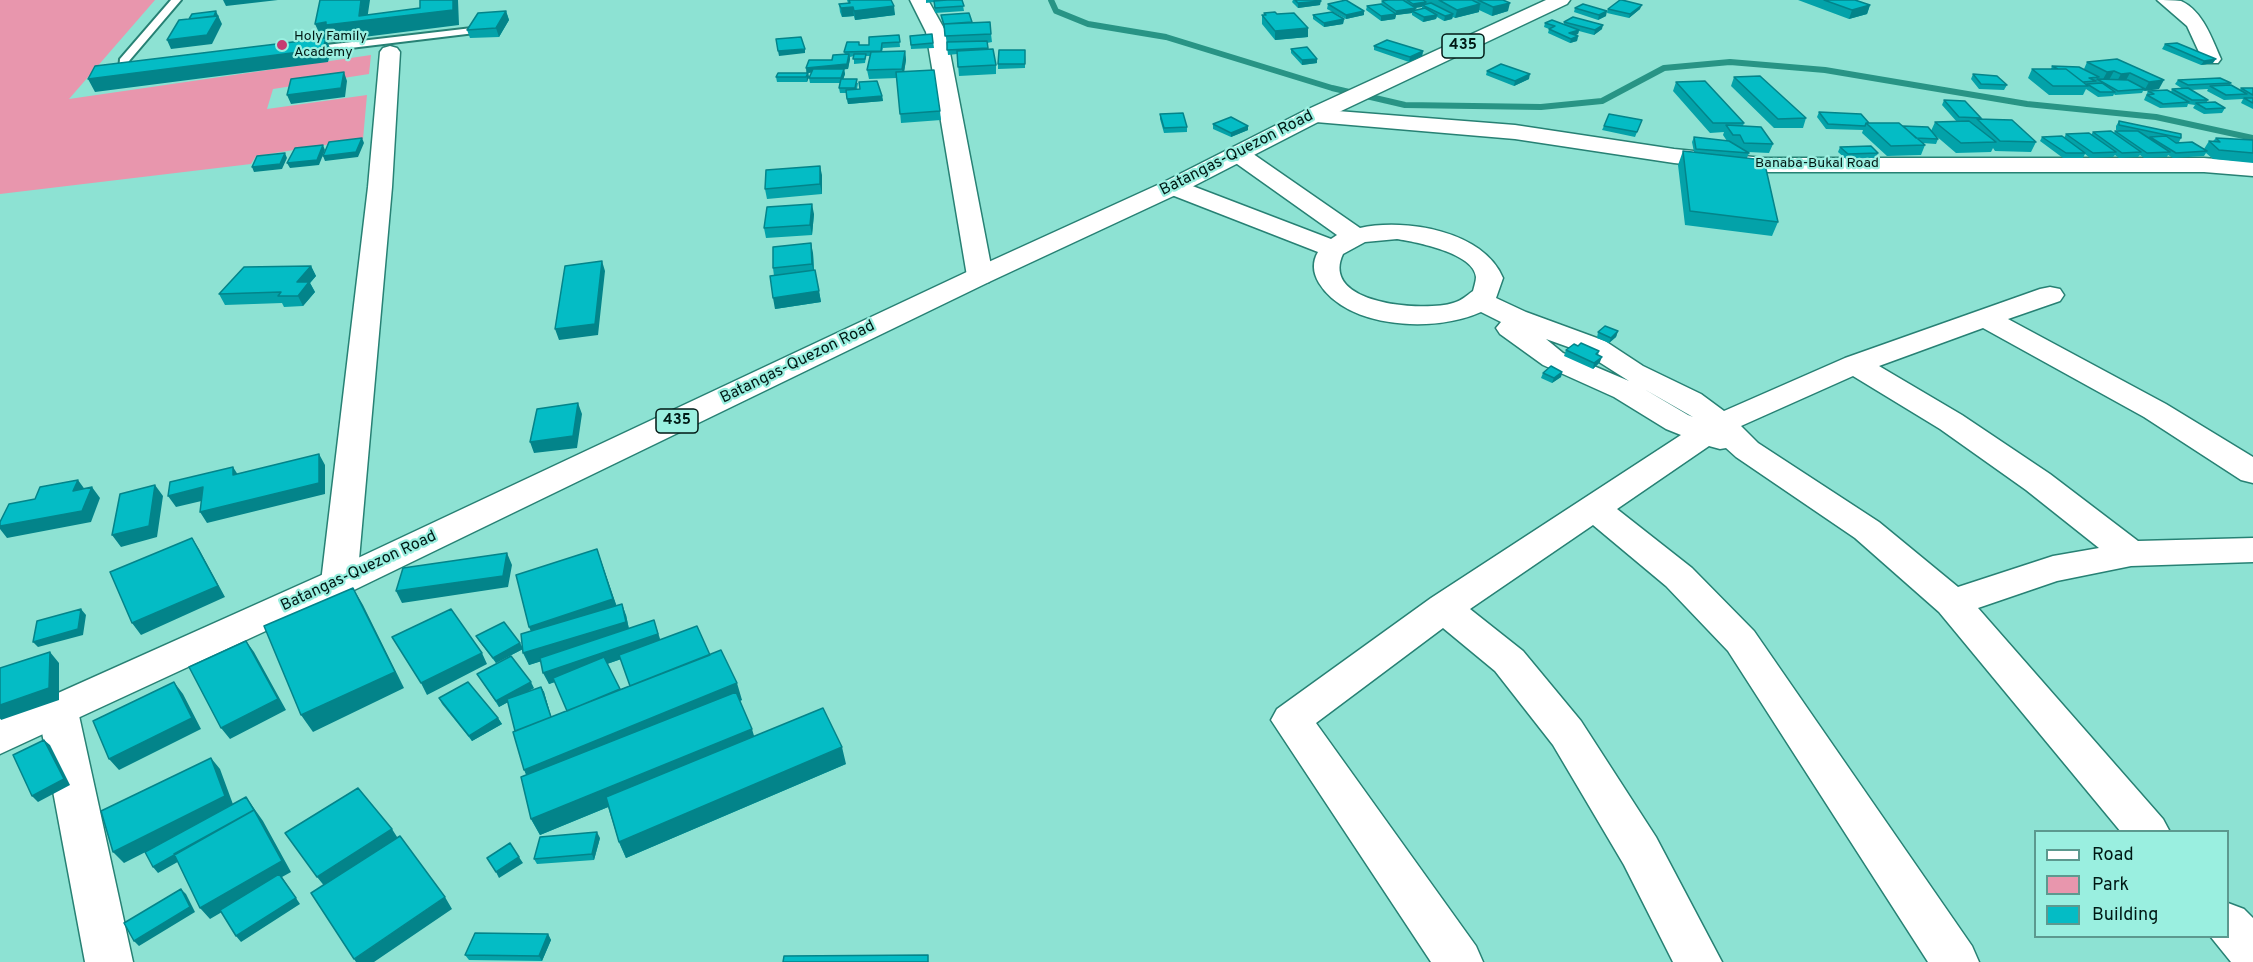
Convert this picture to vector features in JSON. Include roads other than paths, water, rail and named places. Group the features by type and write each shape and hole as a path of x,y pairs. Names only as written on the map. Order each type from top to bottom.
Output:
{"street":[{"path":"919,0 936,32 980,276"},
{"name":"Batangas-Quezon Road","path":"3,736 339,582 980,276 1173,187 1312,116 1561,0"},
{"path":"2166,0 2185,11 2195,21 2211,59"},
{"path":"339,582 380,187 389,46"},
{"name":"Banaba-Bukal Road","path":"1312,116 1515,132 1674,156 1763,165 2204,165 2253,169"},
{"path":"1238,154 1345,243"},
{"path":"1173,187 1345,243"},
{"path":"1386,232 1419,233 1460,247 1475,257 1485,268 1489,281 1485,293 1472,304 1431,316 1403,316 1376,310 1353,301 1335,288 1326,274 1326,261 1345,243 1386,232"},
{"path":"1459,962 1291,720 1444,608 1712,429 1855,364 2050,295"},
{"path":"1472,304 1525,336 1560,363 1622,378 1667,417 1712,429 1866,530 1952,603 2147,830"},
{"path":"1985,318 2113,386 2212,444 2253,472"},
{"path":"1855,364 1951,422 2029,475 2131,554"},
{"path":"1594,508 1679,576 1740,641 1955,962"},
{"path":"1952,603 2053,569 2131,554 2253,550"},
{"path":"1444,608 1509,661 1567,733 1641,851 1698,962"},
{"path":"58,711 109,962"},
{"path":"2229,925 2253,953"}],"lane":[{"path":"148,70 136,72 123,69 124,61 176,0"},
{"path":"297,52 389,46 472,31"}],"waterway":[{"path":"1051,0 1056,11 1088,24 1166,37 1332,88 1405,105 1541,107 1602,101 1664,68 1730,62 1825,70 2027,104 2156,117 2253,138"}],"place":[{"name":"Holy Family Academy","path":"282,45"}]}
